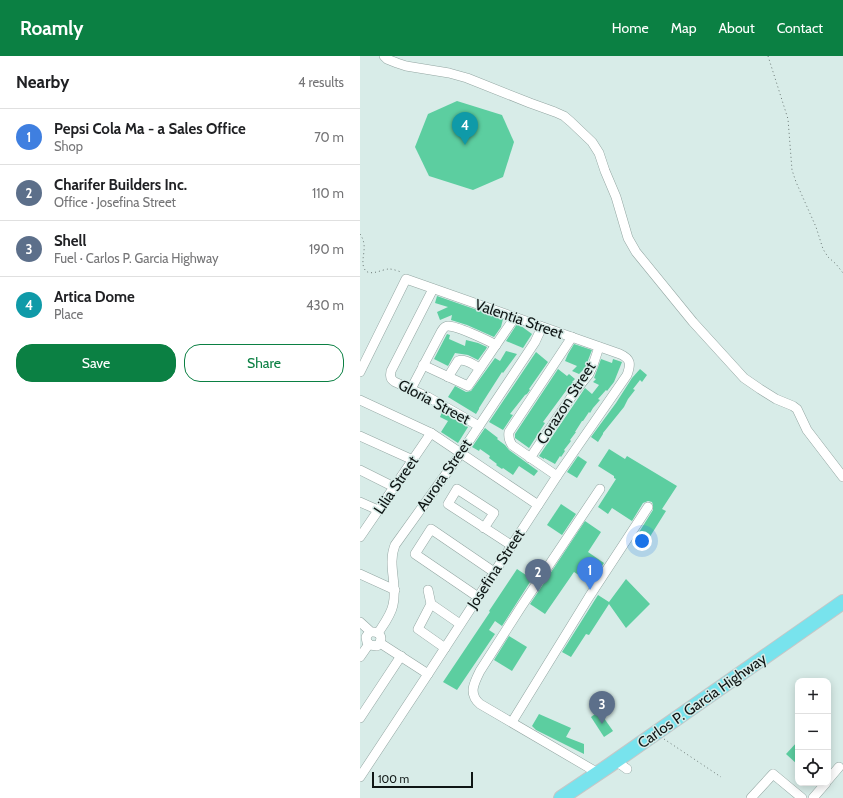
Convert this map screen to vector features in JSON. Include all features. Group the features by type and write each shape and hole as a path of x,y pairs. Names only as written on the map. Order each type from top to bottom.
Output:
{"highway":[{"name":"Carlos P. Garcia Highway","path":"561,798 598,773 622,765 655,733 843,602"}],"street":[{"path":"384,56 387,59 406,66 448,73 467,78 555,112 564,116 571,122 592,142 599,153 616,197 628,238 636,252 693,322 744,378 776,399 797,409 807,430 843,477"},
{"path":"360,372 406,279"},
{"name":"Valentia Street","path":"406,279 626,356 629,361"},
{"name":"Gloria Street","path":"433,289 392,371 392,380 446,407 479,426"},
{"path":"423,365 468,386 515,317"},
{"path":"411,389 445,327 448,326 460,329 496,344"},
{"name":"Aurora Street","path":"374,632 392,610 394,604 392,559 395,546 461,453 535,342 542,327"},
{"path":"557,476 512,445 508,436 509,432 572,337"},
{"name":"Corazon Street","path":"530,458 576,390 589,374 599,347"},
{"path":"448,377 460,360 466,361 480,368"},
{"name":"Josefina Street","path":"360,777 363,766 428,674 511,545 627,375 630,365 629,361"},
{"path":"360,400 431,433 538,505"},
{"name":"Lilia Street","path":"360,537 431,433"},
{"path":"360,436 413,460"},
{"path":"360,470 394,487"},
{"path":"484,528 494,513 458,489 448,504 484,528 511,545"},
{"path":"598,773 480,704 473,695 473,689 475,680 521,607 600,489"},
{"path":"360,502 378,510"},
{"path":"512,722 589,597 648,506"},
{"path":"478,597 414,554 431,530 494,572"},
{"path":"361,576 394,590"},
{"path":"428,590 431,604 418,629 445,648"},
{"path":"431,604 460,624"},
{"path":"360,622 381,639 380,643"},
{"path":"374,632 367,635 366,640 369,644 374,646 380,643"},
{"path":"380,643 428,674"},
{"path":"360,657 369,644"},
{"path":"360,718 401,656"},
{"path":"831,776 839,767"},
{"path":"751,798 773,774 802,798"},
{"path":"813,798 823,786"}],"path":[{"path":"768,56 788,119 792,170 796,182 816,228 823,249 828,257 843,273"},
{"path":"360,234 364,246 363,263 366,271 371,273 392,269 404,274 406,279"},
{"path":"655,733 721,777"}],"building":[{"path":"457,101 502,115 514,142 503,177 473,190 429,176 415,147 428,114"},
{"path":"437,296 503,319 501,327 494,337 467,325 451,320 452,315 440,320 437,312 448,307 435,303"},
{"path":"517,324 532,334 523,348 506,341"},
{"path":"447,334 450,335 449,339 465,346 466,340 487,347 478,360 468,355 455,353 448,366 434,359"},
{"path":"574,344 592,350 585,368 579,374 572,371 577,366 565,361"},
{"path":"506,351 517,354 503,373 502,372 476,414 448,397 455,386 466,392 471,391 495,358 500,361"},
{"path":"536,352 548,362 529,389 530,390 510,414 513,415 503,430 489,422"},
{"path":"601,359 612,363 613,359 622,362 614,382 598,399 600,400 582,421 570,440 571,441 564,450 565,451 555,464 539,456 585,388 592,394 599,385 593,382 596,379 594,378"},
{"path":"558,369 567,376 569,374 575,379 572,382 574,382 543,422 545,423 529,448 515,438 515,434"},
{"path":"640,369 647,375 642,382 640,380 633,389 635,390 624,407 603,433 598,442 591,437 632,378"},
{"path":"442,412 468,427 458,443 441,432 448,421 440,417"},
{"path":"485,428 498,438 497,439 509,450 538,471 534,476 519,466 513,475 496,465 497,464 489,458 490,456 480,449 479,451 472,447"},
{"path":"609,449 625,459 627,456 677,486 662,509 666,511 646,543 636,537 653,510 652,502 648,501 643,503 632,521 612,508 608,514 598,507 616,479 614,476 598,466"},
{"path":"578,456 587,462 577,478 567,472"},
{"path":"561,504 576,514 562,535 547,525"},
{"path":"585,521 601,532 588,552 604,563 591,583 574,572 545,614 530,604"},
{"path":"517,569 532,579 502,626 495,621 489,630 495,634 457,690 443,682 490,612 489,611"},
{"path":"626,579 650,604 626,628 609,604 589,635 586,634 571,657 562,652 598,595 609,602"},
{"path":"509,636 527,647 512,671 494,660"},
{"path":"599,711 613,731 604,737 591,717"},
{"path":"539,714 571,728 566,737 584,744 584,754 536,730 532,726"},
{"path":"795,744 795,762 786,754"}],"place":[{"name":"Artica Dome","path":"465,145"},
{"name":"Pepsi Cola Ma - a Sales Office","path":"590,590"},
{"name":"Charifer Builders Inc.","path":"538,592"},
{"name":"Shell","path":"602,724"}]}
